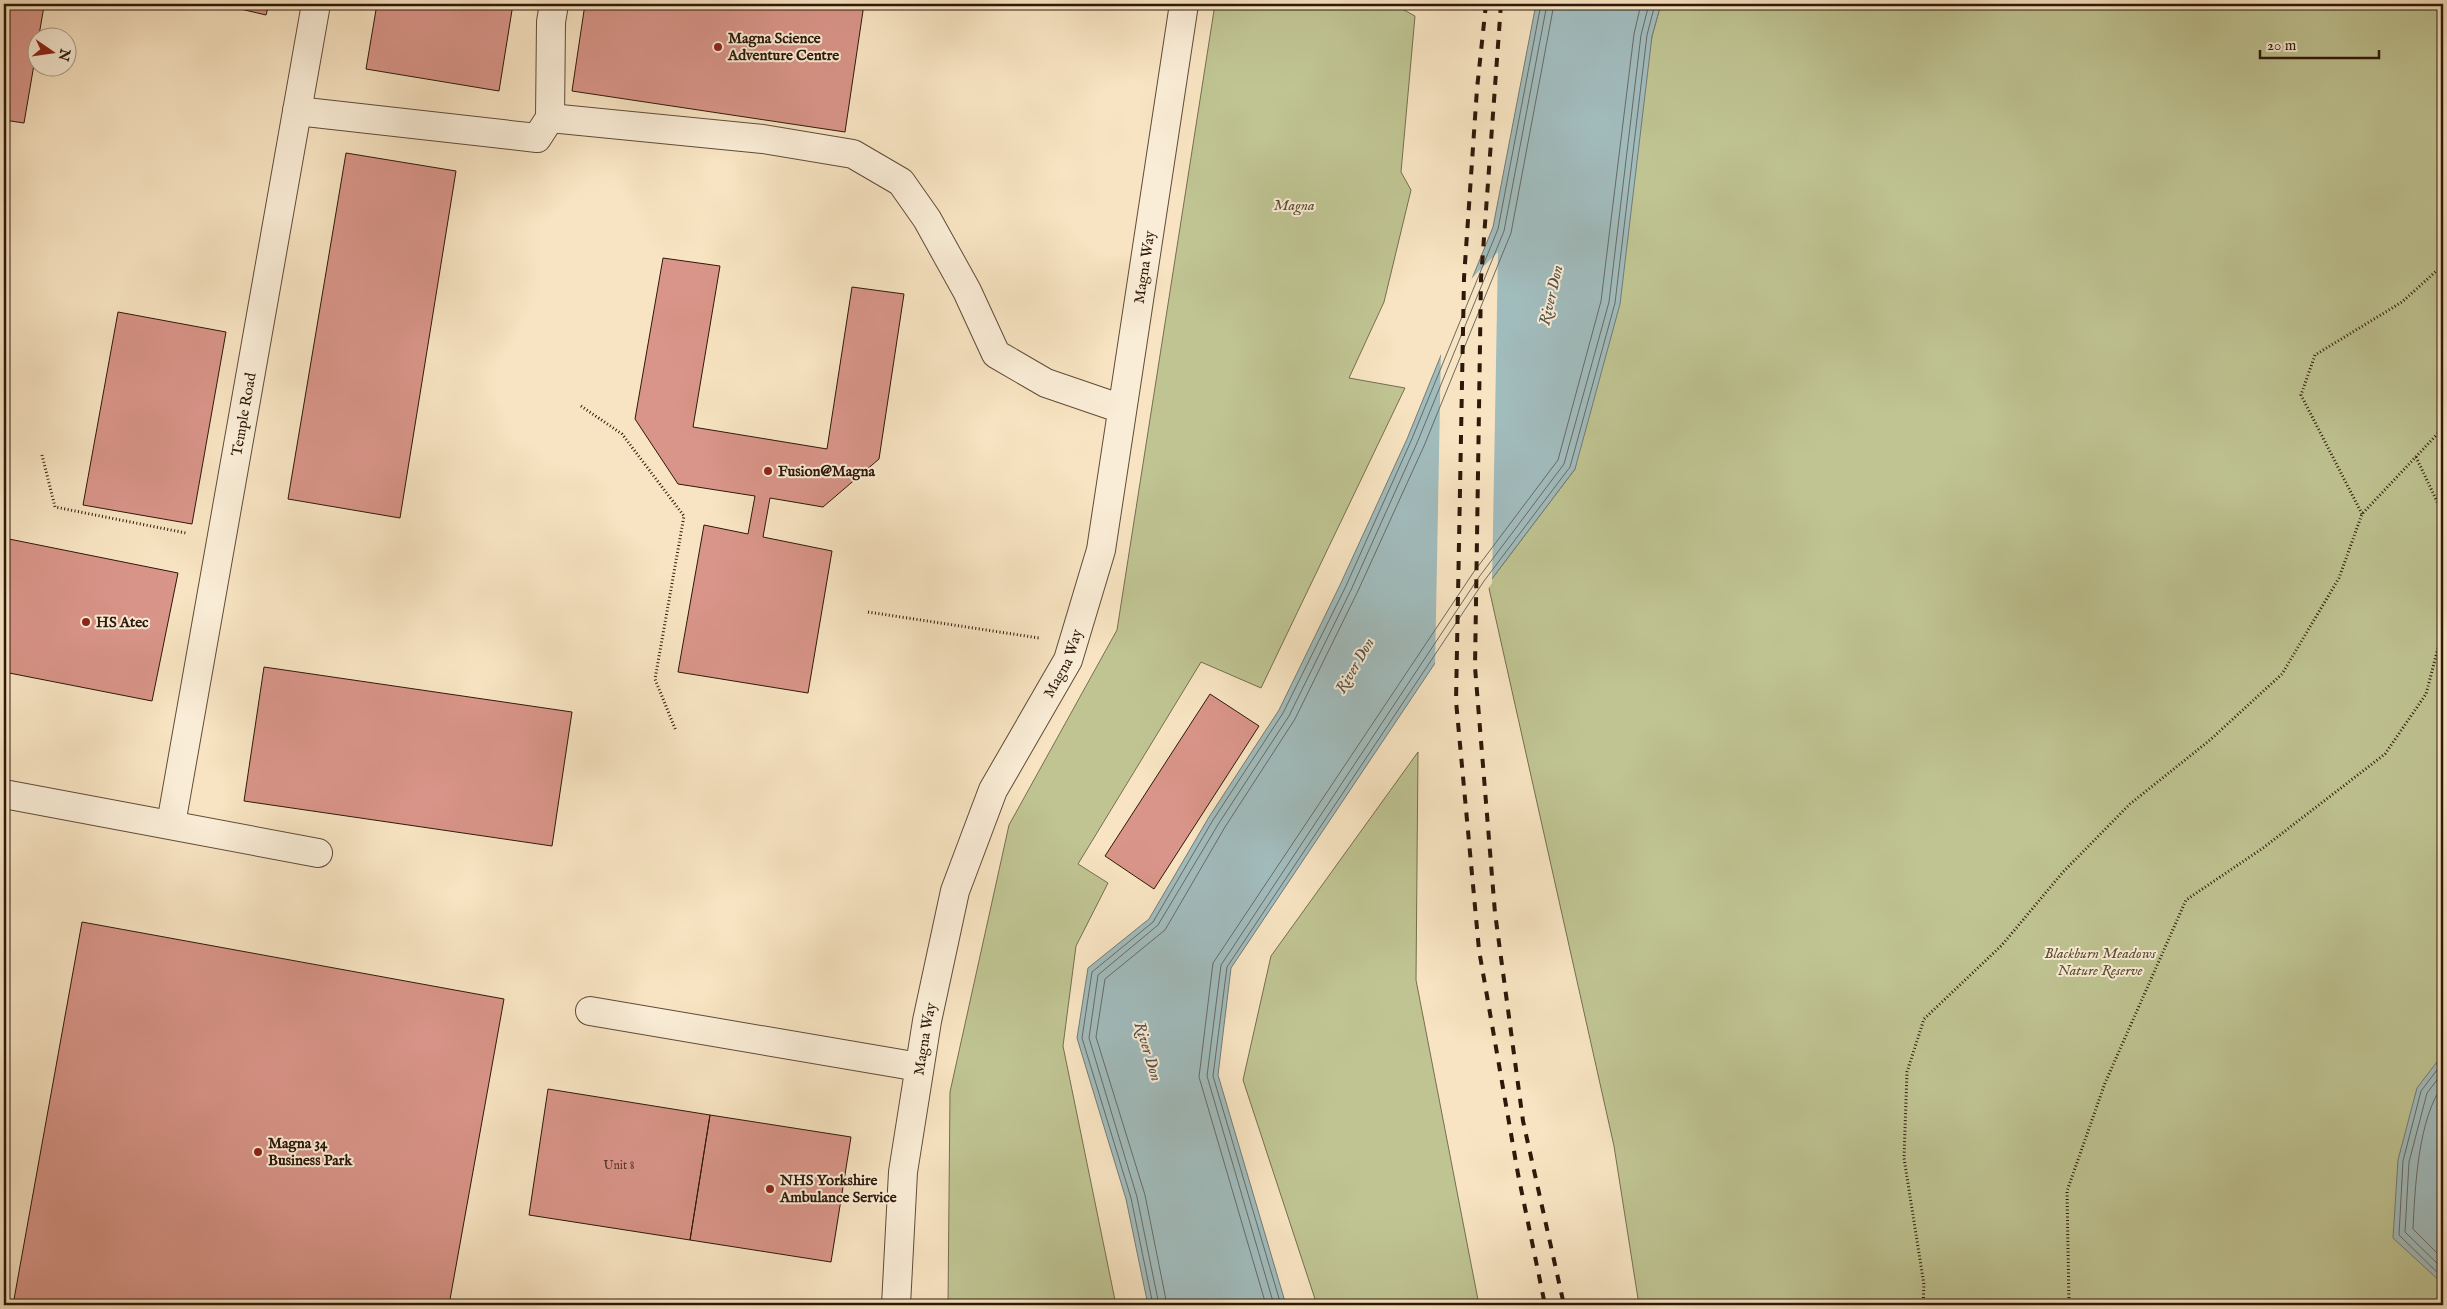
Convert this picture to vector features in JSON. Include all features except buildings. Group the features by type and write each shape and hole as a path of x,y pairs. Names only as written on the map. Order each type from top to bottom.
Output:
{"street":[{"name":"Temple Road","path":"171,824 316,4"},
{"path":"297,110 537,138 550,118 551,22 554,4"},
{"name":"Magna Way","path":"896,1305 903,1172 927,1021 955,891 993,790 1068,660 1101,550 1184,4"},
{"path":"550,118 762,139 853,154 901,182 927,219 967,291 996,354 1046,383 1122,409"},
{"path":"4,794 318,853"},
{"path":"590,1011 920,1067"}],"path":[{"path":"2362,514 2301,395 2315,355 2402,302 2443,265"},
{"path":"580,406 622,434 684,516 655,679 676,732"},
{"path":"1923,1305 1924,1285 1904,1158 1907,1072 1924,1019 2002,945 2062,872 2130,804 2210,740 2282,674 2339,578 2362,514 2443,428"},
{"path":"42,455 55,507 221,540"},
{"path":"2416,457 2442,510 2443,526"},
{"path":"868,612 1074,643"},
{"path":"2069,1305 2067,1191 2105,1082 2186,900 2263,848 2385,754 2426,694 2443,629"}],"green space":[{"name":"Magna","path":"1215,4 1393,4 1415,16 1401,172 1411,190 1384,302 1349,378 1405,388 1261,688 1201,662 1078,864 1108,883 1076,946 1063,1046 1116,1305 948,1305 950,1092 1009,825 1117,630"},
{"name":"Blackburn Meadows Nature Reserve","path":"1661,4 2443,4 2443,1305 1639,1305 1614,1146 1488,584 1575,469 1652,36"},
{"path":"1418,752 1416,980 1479,1305 1317,1305 1243,1080 1271,956"}],"water":[{"name":"River Don","path":"1536,4 1661,4 1652,36 1620,304 1575,469 1488,584 1231,968 1218,1075 1286,1305 1148,1305 1126,1199 1077,1038 1088,968 1149,919 1209,817 1279,710 1340,585 1407,439 1493,227"},
{"path":"2443,1054 2443,1284 2393,1238 2398,1160 2417,1088"}],"pier":[{"path":"1498,252 1492,583 1435,668 1441,348 1468,282"}],"railway":[{"path":"1486,4 1477,89 1464,278 1456,701 1479,950 1518,1174 1545,1305"},
{"path":"1501,4 1481,279 1475,667 1495,913 1523,1121 1564,1305"}],"place":[{"name":"Magna Science Adventure Centre","path":"718,47"},
{"name":"Fusion@Magna","path":"768,471"},
{"name":"HS Atec","path":"86,622"},
{"name":"Magna 34 Business Park","path":"258,1152"},
{"name":"NHS Yorkshire Ambulance Service","path":"770,1189"}]}
